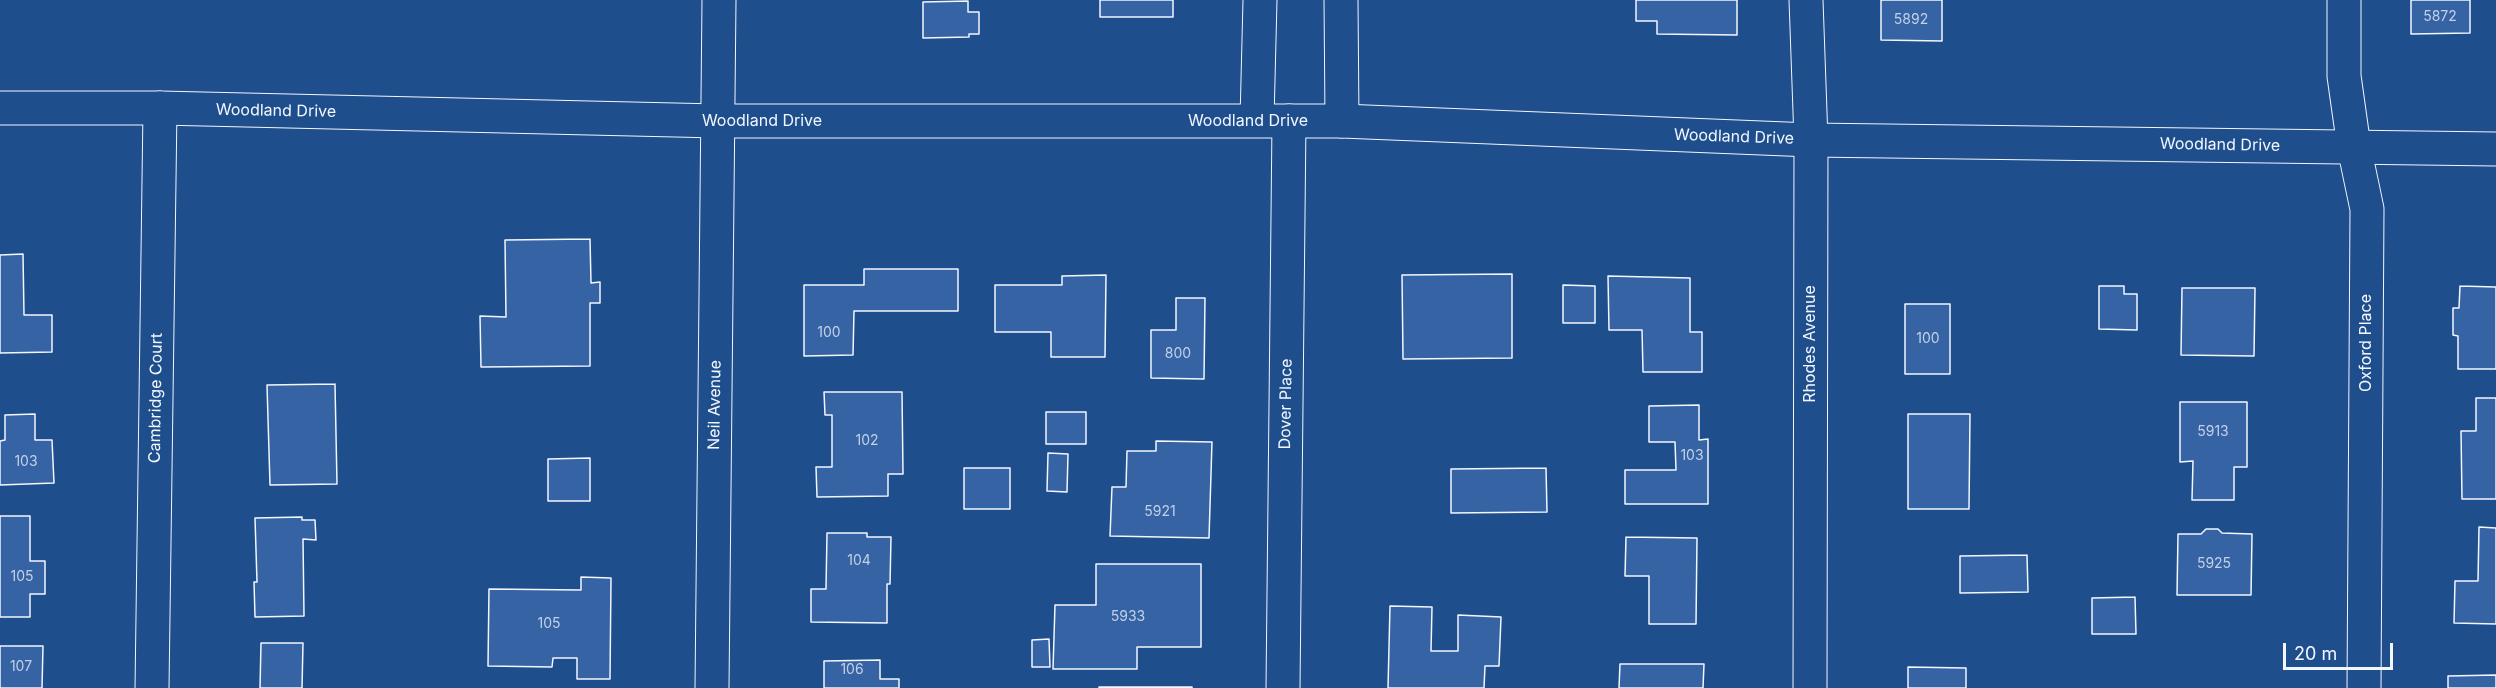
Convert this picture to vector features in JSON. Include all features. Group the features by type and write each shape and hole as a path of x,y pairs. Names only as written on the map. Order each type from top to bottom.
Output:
{"street":[{"name":"Neil Avenue","path":"712,688 719,0"},
{"path":"1257,120 1260,0"},
{"path":"1341,0 1342,121"},
{"name":"Rhodes Avenue","path":"1806,0 1811,140 1810,688"},
{"name":"Oxford Place","path":"2344,0 2344,75 2354,147 2367,209 2364,688"},
{"name":"Woodland Drive","path":"0,108 160,108 718,121 1342,121 1811,140 2496,149"},
{"name":"Cambridge Court","path":"152,688 160,108"},
{"name":"Dover Place","path":"1283,688 1289,121"}],"building":[{"path":"1100,0 1173,0 1173,17 1100,17"},
{"path":"1636,0 1737,0 1737,35 1657,34 1657,21 1636,21"},
{"path":"1881,0 1942,0 1942,41 1881,40"},
{"path":"2411,0 2470,0 2470,33 2411,34"},
{"path":"968,1 968,12 979,12 979,34 969,34 969,37 923,38 923,2"},
{"path":"590,239 591,283 600,282 600,303 590,303 590,366 481,367 480,316 506,317 505,240"},
{"path":"23,254 24,315 52,315 52,352 0,353 0,255"},
{"path":"864,269 958,269 958,311 854,311 853,355 804,356 804,285 864,285"},
{"path":"1512,274 1512,358 1403,359 1402,275"},
{"path":"1106,275 1105,357 1051,357 1051,332 995,332 995,285 1062,285 1062,276"},
{"path":"1608,276 1690,278 1690,332 1702,332 1702,372 1643,372 1642,330 1609,330"},
{"path":"1563,285 1595,286 1595,323 1563,323"},
{"path":"2099,286 2124,286 2124,294 2137,294 2137,330 2099,329"},
{"path":"2460,286 2496,287 2496,369 2458,369 2458,336 2453,335 2453,308 2459,308"},
{"path":"2182,288 2255,288 2254,356 2181,355"},
{"path":"1176,298 1205,298 1204,379 1151,378 1151,330 1176,330"},
{"path":"1905,304 1950,304 1950,374 1905,374"},
{"path":"335,384 337,484 270,485 267,385"},
{"path":"824,392 902,392 903,474 888,474 888,496 817,497 816,467 832,467 832,415 825,415"},
{"path":"2476,398 2496,398 2496,499 2462,499 2461,431 2476,431"},
{"path":"2180,402 2247,402 2247,467 2234,467 2234,500 2192,500 2193,461 2180,462"},
{"path":"1699,405 1699,440 1708,439 1708,504 1625,504 1625,470 1676,470 1675,442 1649,442 1649,406"},
{"path":"1046,412 1086,412 1086,444 1046,444"},
{"path":"35,414 35,440 52,440 54,483 0,485 0,441 5,440 5,415"},
{"path":"1908,414 1970,414 1969,509 1908,509"},
{"path":"1156,441 1212,442 1209,538 1110,536 1112,487 1126,487 1127,451 1156,451"},
{"path":"1048,453 1068,454 1067,492 1047,491"},
{"path":"590,458 590,501 548,501 548,459"},
{"path":"964,468 1010,468 1010,509 964,509"},
{"path":"1546,468 1547,512 1451,513 1451,469"},
{"path":"0,516 30,516 30,561 45,561 45,594 30,594 30,617 0,617"},
{"path":"302,517 302,520 315,520 316,540 303,539 304,616 255,617 254,582 257,582 255,518"},
{"path":"2479,527 2496,528 2496,624 2454,623 2455,581 2478,581"},
{"path":"2206,529 2218,529 2222,533 2252,534 2251,595 2177,595 2178,534 2201,534"},
{"path":"827,533 867,533 867,537 891,537 890,584 887,584 887,623 811,622 811,589 826,589"},
{"path":"1626,537 1697,538 1696,624 1649,624 1649,576 1625,576"},
{"path":"2027,555 2028,592 1960,593 1960,556"},
{"path":"1096,564 1201,564 1201,647 1137,647 1137,669 1053,669 1055,605 1096,605"},
{"path":"581,577 611,578 610,679 577,679 577,658 553,658 552,667 488,666 489,589 581,590"},
{"path":"2135,597 2136,634 2092,634 2092,598"},
{"path":"1390,606 1432,607 1431,651 1458,651 1458,615 1501,617 1499,666 1485,666 1484,688 1388,688"},
{"path":"1049,639 1050,667 1032,667 1032,640"},
{"path":"261,643 303,643 302,688 260,688"},
{"path":"0,646 43,646 42,688 0,688"},
{"path":"880,660 880,679 899,679 899,688 824,688 824,661"},
{"path":"1620,664 1704,664 1703,688 1619,688"},
{"path":"1908,667 1966,668 1966,688 1908,688"},
{"path":"2496,675 2496,688 2448,688 2448,676"},
{"path":"1192,687 1192,688 1099,688"}]}
